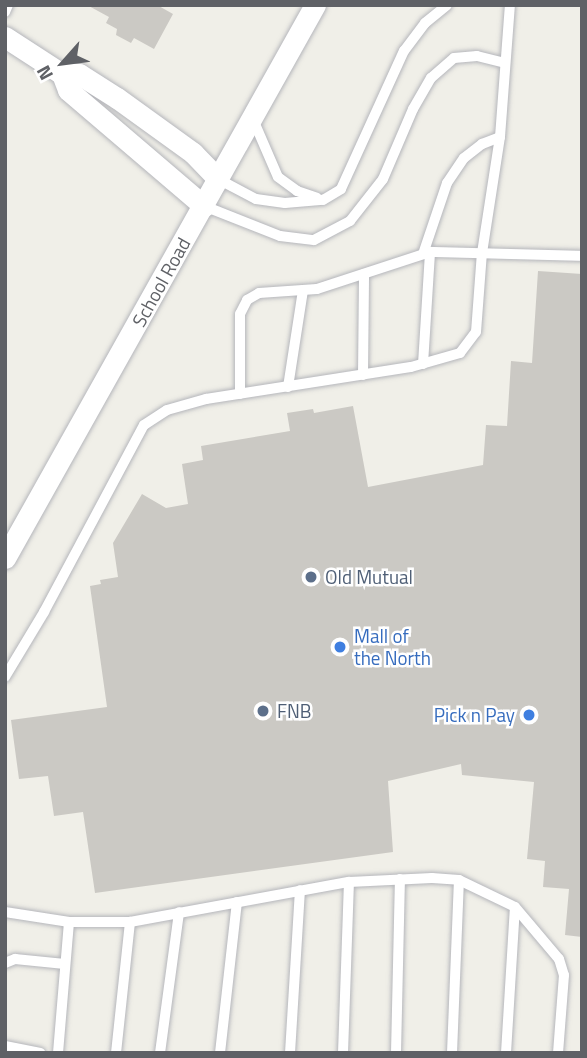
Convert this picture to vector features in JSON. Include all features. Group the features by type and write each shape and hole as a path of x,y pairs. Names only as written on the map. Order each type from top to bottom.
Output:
{"street":[{"name":"School Road","path":"6,554 315,5"},
{"path":"5,37 62,74 79,74 117,98 193,153 218,178"},
{"path":"62,74 68,90 204,205"}],"lane":[{"path":"5,12 8,5"},
{"path":"218,178 256,200 285,203 323,200 341,189 404,51 425,23 447,5"},
{"path":"5,677 44,612 144,425 167,410 240,394 423,364 460,353 476,332 482,253 500,137 510,5"},
{"path":"204,205 280,236 314,240 350,221 383,179 413,109 431,78 454,58 477,56 505,63"},
{"path":"251,115 278,177 297,191 323,200"},
{"path":"423,364 426,253 447,183 464,158 482,144 500,137"},
{"path":"240,394 240,314 247,300 259,293 317,289 426,253 582,256"},
{"path":"363,375 364,274"},
{"path":"288,387 303,290"},
{"path":"396,1053 400,879"},
{"path":"5,912 69,922 130,922 349,883 400,879 459,880 515,907 554,951 564,975 558,1053"},
{"path":"452,1053 459,880"},
{"path":"343,1053 349,883"},
{"path":"290,1053 300,890"},
{"path":"220,1053 237,901"},
{"path":"506,1053 515,907"},
{"path":"160,1053 179,912"},
{"path":"58,1053 69,922"},
{"path":"116,1053 130,922"},
{"path":"5,963 15,959 65,964"},
{"path":"5,1046 40,1053"}],"building":[{"path":"87,5 157,5 173,14 154,49 134,38 131,43 116,35 117,29 106,23 109,17"},
{"name":"Mall of the North","path":"538,271 582,274 582,937 565,935 569,889 543,887 545,861 527,859 534,782 462,775 461,764 388,781 393,852 95,893 83,812 54,816 48,776 19,779 11,720 107,707 90,586 101,584 100,580 118,577 113,543 142,494 166,508 188,504 182,464 203,460 201,446 290,431 287,413 313,409 314,413 353,406 368,487 483,465 486,425 507,426 511,361 532,363"}],"place":[{"name":"Old Mutual","path":"311,577"},
{"name":"Mall of the North","path":"340,647"},
{"name":"FNB","path":"263,711"},
{"name":"Pick n Pay","path":"529,715"}]}
